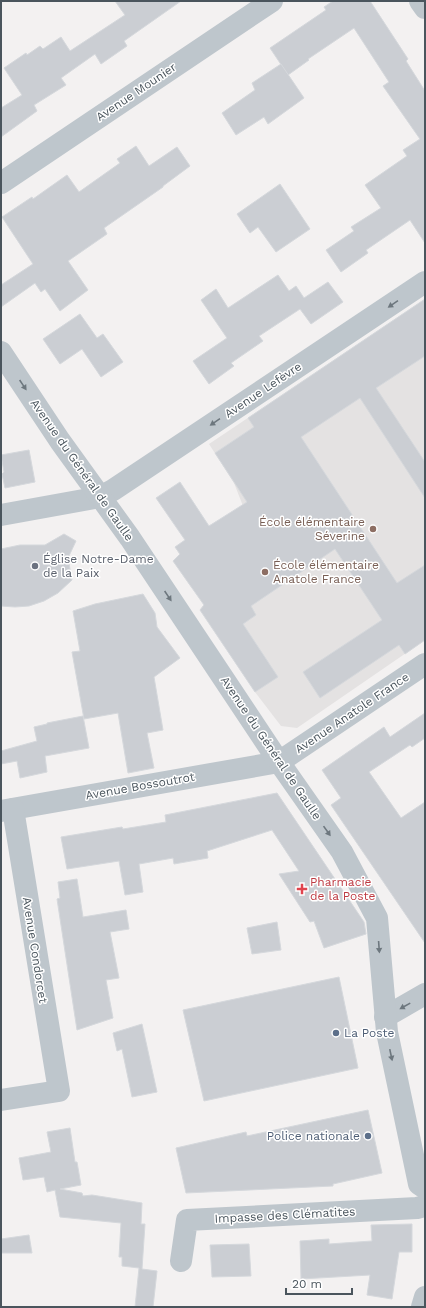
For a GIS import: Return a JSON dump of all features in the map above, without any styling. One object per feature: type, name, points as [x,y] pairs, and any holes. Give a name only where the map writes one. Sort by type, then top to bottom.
[{"type":"street","name":"Avenue Mounier","points":[[1,183],[272,1]]},
{"type":"street","points":[[420,1],[425,8]]},
{"type":"street","name":"Avenue Lefèvre","points":[[1,515],[100,497],[113,490],[425,282]]},
{"type":"street","name":"Avenue du Général de Gaulle","points":[[1,352],[100,497],[130,538],[279,762],[342,852],[377,918],[385,1017],[419,1184],[425,1188]]},
{"type":"street","name":"Avenue Anatole France","points":[[279,762],[425,664]]},
{"type":"street","name":"Avenue Bossoutrot","points":[[7,810],[279,762]]},
{"type":"street","name":"Avenue Condorcet","points":[[1,1100],[58,1091],[7,810]]},
{"type":"street","points":[[385,1017],[425,994]]},
{"type":"street","name":"Impasse des Clématites","points":[[181,1261],[187,1220],[417,1208],[425,1206]]},
{"type":"street","points":[[422,1307],[425,1297]]},
{"type":"shaded area","points":[[425,299],[425,640],[297,728],[281,726],[255,692],[200,610],[207,600],[195,583],[191,587],[173,561],[176,558],[177,560],[181,557],[175,547],[243,506],[234,483],[209,444]]},
{"type":"building","points":[[115,1],[181,1],[124,41],[127,46],[101,64],[95,54],[61,78],[66,85],[34,105],[37,111],[1,137],[1,108],[22,95],[4,68],[26,53],[27,55],[40,46],[43,49],[61,37],[70,51],[125,15]]},
{"type":"building","points":[[333,1],[370,1],[408,59],[406,61],[425,91],[425,243],[410,220],[366,250],[368,253],[341,272],[326,250],[354,231],[351,227],[381,208],[365,185],[407,156],[403,150],[420,139],[383,86],[389,82],[354,28],[308,59],[309,60],[288,75],[270,48],[326,10],[324,7]]},
{"type":"building","points":[[281,64],[304,98],[268,124],[264,117],[236,135],[222,113],[255,90],[252,83]]},
{"type":"building","points":[[136,146],[149,166],[177,147],[190,166],[163,187],[104,228],[107,234],[68,261],[88,290],[60,311],[45,289],[41,292],[35,283],[1,307],[1,285],[33,264],[2,217],[32,197],[33,199],[67,175],[79,192],[120,163],[117,159]]},
{"type":"building","points":[[280,184],[310,229],[276,252],[258,227],[250,233],[237,214]]},
{"type":"building","points":[[278,275],[289,291],[296,286],[304,298],[328,282],[343,302],[311,324],[300,309],[259,336],[263,341],[231,363],[234,366],[209,384],[193,361],[227,338],[201,300],[216,289],[228,308]]},
{"type":"building","points":[[425,299],[425,356],[376,388],[425,462],[425,498],[360,398],[301,437],[397,583],[425,565],[425,640],[405,654],[399,645],[320,698],[303,672],[382,620],[335,549],[251,606],[256,615],[243,624],[278,677],[255,692],[200,610],[204,605],[173,561],[180,554],[175,547],[185,540],[156,498],[180,482],[209,526],[247,502],[215,453],[254,427],[248,418]]},
{"type":"building","points":[[80,314],[97,338],[103,334],[123,362],[101,377],[82,349],[60,364],[43,339]]},
{"type":"building","points":[[29,450],[35,482],[5,488],[2,474],[4,472],[1,455]]},
{"type":"building","name":"Église Notre-Dame de la Paix","points":[[64,534],[76,541],[68,558],[72,580],[58,593],[44,601],[29,606],[1,606],[1,549],[20,545],[45,545]]},
{"type":"building","points":[[143,594],[155,613],[157,627],[180,658],[154,677],[163,730],[147,733],[154,768],[128,773],[118,713],[84,719],[72,652],[80,651],[73,611],[95,604]]},
{"type":"building","points":[[425,713],[425,738],[412,747],[410,745],[369,772],[401,818],[425,802],[425,943],[331,805],[341,798],[322,770],[384,727],[390,737]]},
{"type":"building","points":[[83,716],[89,748],[45,756],[47,772],[20,778],[17,761],[1,764],[1,751],[37,741],[34,727]]},
{"type":"building","points":[[277,793],[364,922],[366,934],[324,948],[314,921],[310,922],[279,874],[299,871],[272,830],[207,851],[208,858],[174,864],[173,858],[139,864],[143,892],[125,895],[119,861],[67,869],[61,837],[122,827],[123,829],[166,822],[165,815]]},
{"type":"building","points":[[77,879],[83,917],[126,910],[129,929],[110,932],[119,978],[106,980],[113,1018],[77,1030],[57,899],[60,898],[58,882]]},
{"type":"building","points":[[277,922],[281,950],[252,954],[247,928]]},
{"type":"building","points":[[339,977],[358,1068],[204,1101],[183,1010]]},
{"type":"building","points":[[142,1024],[157,1092],[132,1097],[122,1049],[117,1051],[113,1033]]},
{"type":"building","points":[[368,1110],[382,1173],[333,1184],[333,1186],[186,1193],[176,1148],[246,1132],[247,1136]]},
{"type":"building","points":[[70,1128],[75,1162],[77,1162],[81,1185],[60,1189],[82,1193],[83,1196],[92,1195],[142,1203],[141,1224],[145,1224],[142,1269],[157,1271],[153,1307],[135,1307],[139,1268],[122,1266],[122,1257],[119,1257],[121,1223],[60,1217],[55,1190],[47,1192],[44,1177],[23,1180],[19,1158],[51,1152],[47,1132]]},
{"type":"building","points":[[412,1224],[412,1252],[399,1252],[392,1299],[367,1295],[370,1275],[301,1279],[300,1241],[329,1239],[329,1244],[372,1241],[371,1225]]},
{"type":"building","points":[[29,1235],[32,1253],[1,1253],[1,1239]]},
{"type":"building","points":[[249,1244],[251,1276],[212,1277],[210,1245]]},
{"type":"place","name":"École élémentaire Séverine","points":[[373,529]]},
{"type":"place","name":"Église Notre-Dame de la Paix","points":[[35,566]]},
{"type":"place","name":"École élémentaire Anatole France","points":[[265,572]]},
{"type":"place","name":"Pharmacie de la Poste","points":[[302,889]]},
{"type":"place","name":"La Poste","points":[[336,1033]]},
{"type":"place","name":"Police nationale","points":[[368,1136]]}]
